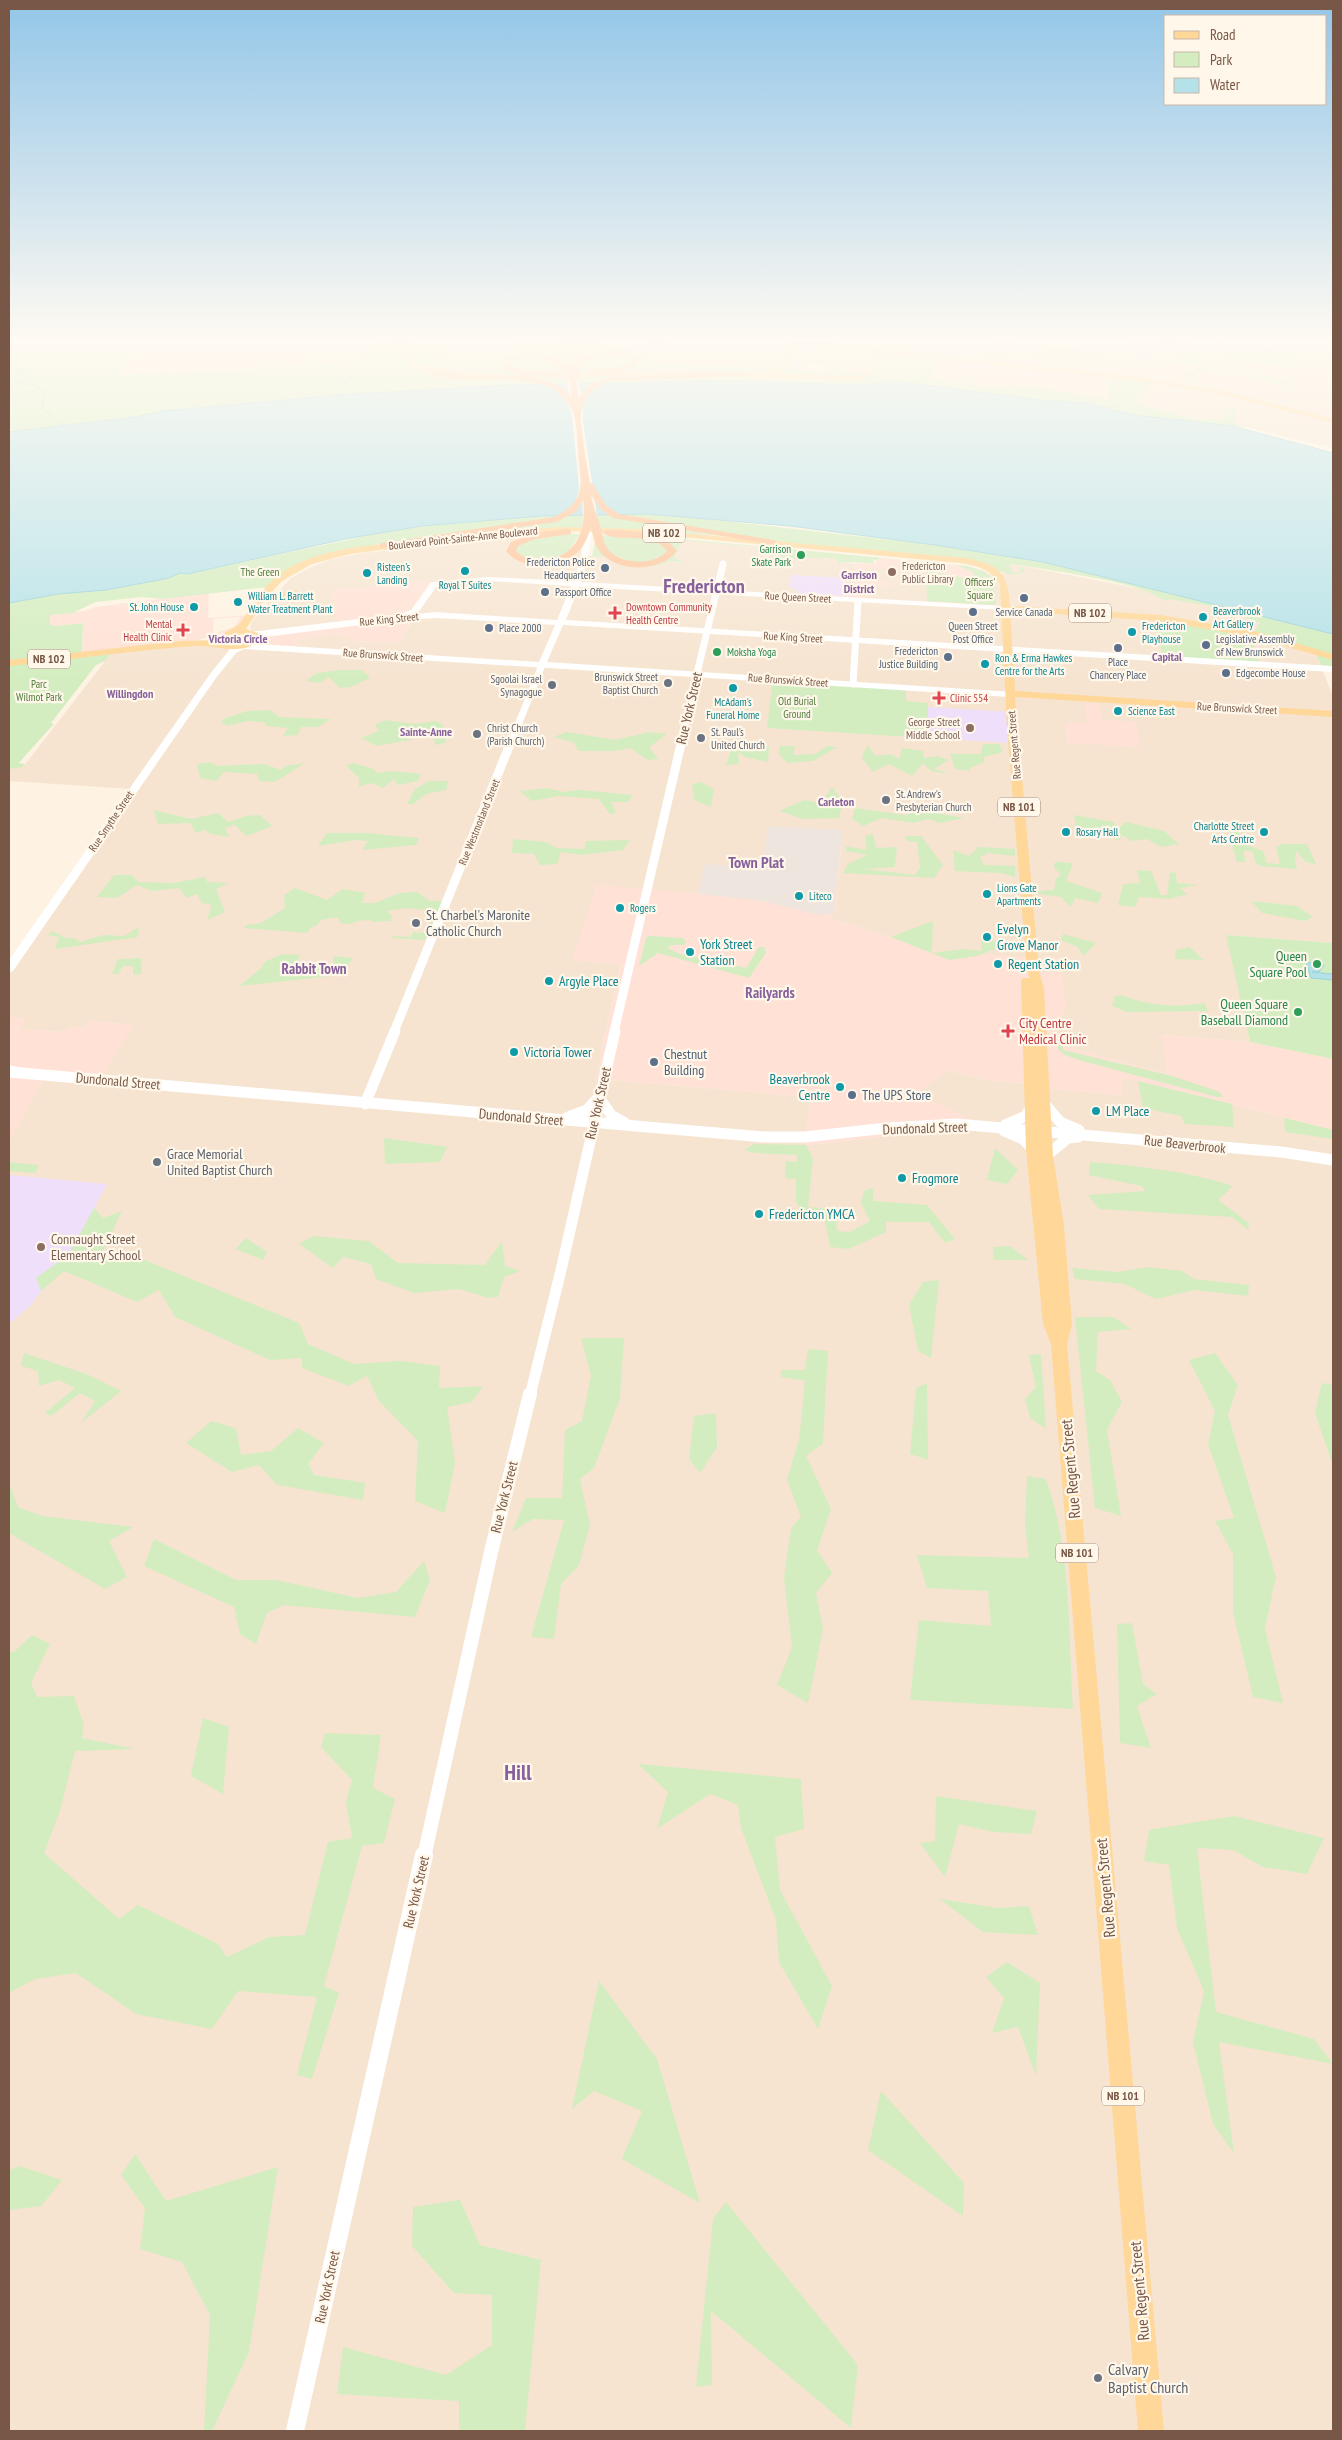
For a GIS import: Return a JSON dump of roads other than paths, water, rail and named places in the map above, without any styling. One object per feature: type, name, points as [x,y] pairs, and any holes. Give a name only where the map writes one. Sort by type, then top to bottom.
[{"type":"highway","points":[[583,453],[594,538]]},
{"type":"highway","points":[[587,484],[602,507],[610,513],[656,524],[773,543]]},
{"type":"highway","points":[[383,546],[547,521],[568,514],[576,506],[587,484]]},
{"type":"highway","points":[[568,532],[526,538],[514,544],[511,551],[515,556],[526,560],[549,561],[567,556],[594,538],[657,539],[669,545],[671,554],[656,562],[628,563],[607,555],[594,538],[590,519],[590,506]]},
{"type":"main road","name":"Boulevard Point-Sainte-Anne Boulevard","points":[[559,529],[638,531],[969,562],[985,566],[999,574],[1004,584],[1005,605],[1000,606],[996,579],[986,571],[972,566],[726,542],[594,538],[568,532],[481,537],[359,553],[329,559],[295,574],[279,587],[252,618],[273,584],[297,568],[332,555],[383,546],[484,534],[559,529]]},
{"type":"main road","name":"Rue Westmorland Street","points":[[542,665],[577,584],[594,538]]},
{"type":"main road","points":[[583,569],[585,579],[588,582],[615,586]]},
{"type":"main road","points":[[269,600],[298,590],[293,580],[295,574]]},
{"type":"main road","name":"Rue Queen Street","points":[[424,598],[432,585],[437,582],[488,579],[858,600],[1005,605],[1025,610],[1155,618],[1258,636],[1333,657]]},
{"type":"main road","points":[[414,614],[424,598]]},
{"type":"main road","points":[[424,598],[420,612],[425,615]]},
{"type":"main road","name":"Rue Regent Street","points":[[1005,605],[1010,694],[1033,971],[1027,980],[1027,1007],[1039,1103],[1040,1152],[1051,1324],[1059,1344],[1151,2431]]},
{"type":"main road","name":"Rue King Street","points":[[253,634],[414,614],[1333,669]]},
{"type":"main road","name":"NB 102","points":[[178,644],[230,633],[242,627],[252,618]]},
{"type":"main road","name":"NB 102","points":[[252,618],[250,627],[253,634]]},
{"type":"main road","points":[[244,631],[253,634],[254,640],[242,646],[224,645],[220,640],[230,633],[244,631]]},
{"type":"main road","name":"NB 102","points":[[9,664],[178,644],[212,642],[224,645]]},
{"type":"main road","name":"Rue Smythe Street","points":[[213,676],[224,655],[224,645]]},
{"type":"main road","name":"Rue Brunswick Street","points":[[242,646],[1333,714]]},
{"type":"main road","name":"Rue Smythe Street","points":[[9,968],[213,676],[233,651],[242,646]]},
{"type":"main road","points":[[213,676],[224,669],[238,652],[257,646]]},
{"type":"main road","points":[[9,1070],[26,1073]]},
{"type":"street","name":"Rue York Street","points":[[295,2431],[366,2108],[463,1686],[490,1552],[562,1266],[593,1122],[723,564]]},
{"type":"street","points":[[853,684],[858,600]]},
{"type":"street","name":"Rue Westmorland Street","points":[[365,1104],[542,665]]},
{"type":"street","name":"Dundonald Street","points":[[26,1073],[365,1104],[764,1137],[805,1138],[922,1125],[956,1124],[1040,1130]]},
{"type":"street","points":[[548,1119],[568,1118],[582,1113],[594,1104],[599,1097],[610,1115],[635,1126]]},
{"type":"street","points":[[996,1128],[1026,1116],[1039,1103],[1060,1122],[1089,1135]]},
{"type":"street","points":[[996,1128],[1023,1139],[1040,1152],[1068,1138],[1089,1135]]},
{"type":"street","name":"Rue Beaverbrook","points":[[1040,1130],[1281,1152],[1333,1160]]},
{"type":"water","points":[[9,453],[1333,453],[1333,634],[1043,562],[935,545],[790,526],[648,514],[541,516],[422,526],[345,539],[106,590],[58,594],[9,603]]},
{"type":"water","points":[[1306,962],[1324,965],[1319,972],[1312,972],[1333,974],[1333,980],[1311,978]]},
{"type":"place","name":"Garrison Skate Park","points":[[801,555]]},
{"type":"place","name":"Fredericton Police Headquarters","points":[[605,568]]},
{"type":"place","name":"Royal T Suites","points":[[465,571]]},
{"type":"place","name":"Fredericton Public Library","points":[[892,572]]},
{"type":"place","name":"Risteen's Landing","points":[[367,573]]},
{"type":"place","name":"Passport Office","points":[[545,592]]},
{"type":"place","name":"Service Canada","points":[[1024,598]]},
{"type":"place","name":"William L. Barrett Water Treatment Plant","points":[[238,602]]},
{"type":"place","name":"St. John House","points":[[194,607]]},
{"type":"place","name":"Queen Street Post Office","points":[[973,612]]},
{"type":"place","name":"Downtown Community Health Centre","points":[[615,613]]},
{"type":"place","name":"Beaverbrook Art Gallery","points":[[1203,617]]},
{"type":"place","name":"Place 2000","points":[[489,628]]},
{"type":"place","name":"Mental Health Clinic","points":[[183,630]]},
{"type":"place","name":"Fredericton Playhouse","points":[[1132,632]]},
{"type":"place","name":"Legislative Assembly of New Brunswick","points":[[1206,645]]},
{"type":"place","name":"Place Chancery Place","points":[[1118,648]]},
{"type":"place","name":"Moksha Yoga","points":[[717,652]]},
{"type":"place","name":"Fredericton Justice Building","points":[[948,657]]},
{"type":"place","name":"Ron & Erma Hawkes Centre for the Arts","points":[[985,664]]},
{"type":"place","name":"Edgecombe House","points":[[1226,673]]},
{"type":"place","name":"Brunswick Street Baptist Church","points":[[668,683]]},
{"type":"place","name":"Sgoolai Israel Synagogue","points":[[552,685]]},
{"type":"place","name":"McAdam's Funeral Home","points":[[733,688]]},
{"type":"place","name":"Clinic 554","points":[[939,698]]},
{"type":"place","name":"Science East","points":[[1118,711]]},
{"type":"place","name":"George Street Middle School","points":[[970,728]]},
{"type":"place","name":"Christ Church (Parish Church)","points":[[477,734]]},
{"type":"place","name":"St. Paul's United Church","points":[[701,738]]},
{"type":"place","name":"St. Andrew's Presbyterian Church","points":[[886,800]]},
{"type":"place","name":"Rosary Hall","points":[[1066,832]]},
{"type":"place","name":"Charlotte Street Arts Centre","points":[[1264,832]]},
{"type":"place","name":"Lions Gate Apartments","points":[[987,894]]},
{"type":"place","name":"Liteco","points":[[799,896]]},
{"type":"place","name":"Rogers","points":[[620,908]]},
{"type":"place","name":"St. Charbel's Maronite Catholic Church","points":[[416,923]]},
{"type":"place","name":"Evelyn Grove Manor","points":[[987,937]]},
{"type":"place","name":"York Street Station","points":[[690,952]]},
{"type":"place","name":"Regent Station","points":[[998,964]]},
{"type":"place","name":"Queen Square Pool","points":[[1317,964]]},
{"type":"place","name":"Argyle Place","points":[[549,981]]},
{"type":"place","name":"Queen Square Baseball Diamond","points":[[1298,1012]]},
{"type":"place","name":"City Centre Medical Clinic","points":[[1008,1031]]},
{"type":"place","name":"Victoria Tower","points":[[514,1052]]},
{"type":"place","name":"Chestnut Building","points":[[654,1062]]},
{"type":"place","name":"Beaverbrook Centre","points":[[840,1087]]},
{"type":"place","name":"The UPS Store","points":[[852,1095]]},
{"type":"place","name":"LM Place","points":[[1096,1111]]},
{"type":"place","name":"Grace Memorial United Baptist Church","points":[[157,1162]]},
{"type":"place","name":"Frogmore","points":[[902,1178]]},
{"type":"place","name":"Fredericton YMCA","points":[[759,1214]]},
{"type":"place","name":"Connaught Street Elementary School","points":[[41,1247]]},
{"type":"place","name":"Calvary Baptist Church","points":[[1098,2378]]},
{"type":"district","name":"Garrison District","points":[[859,582]]},
{"type":"district","name":"Fredericton","points":[[704,586]]},
{"type":"district","name":"Victoria Circle","points":[[238,639]]},
{"type":"district","name":"Capital","points":[[1167,657]]},
{"type":"district","name":"Willingdon","points":[[130,694]]},
{"type":"district","name":"Sainte-Anne","points":[[426,732]]},
{"type":"district","name":"Carleton","points":[[836,802]]},
{"type":"district","name":"Town Plat","points":[[756,862]]},
{"type":"district","name":"Rabbit Town","points":[[314,969]]},
{"type":"district","name":"Railyards","points":[[770,993]]},
{"type":"district","name":"Hill","points":[[518,1772]]},
{"type":"park label","name":"The Green","points":[[260,572]]},
{"type":"park label","name":"Officers' Square","points":[[980,588]]},
{"type":"park label","name":"Parc Wilmot Park","points":[[39,690]]},
{"type":"park label","name":"Old Burial Ground","points":[[797,707]]}]
